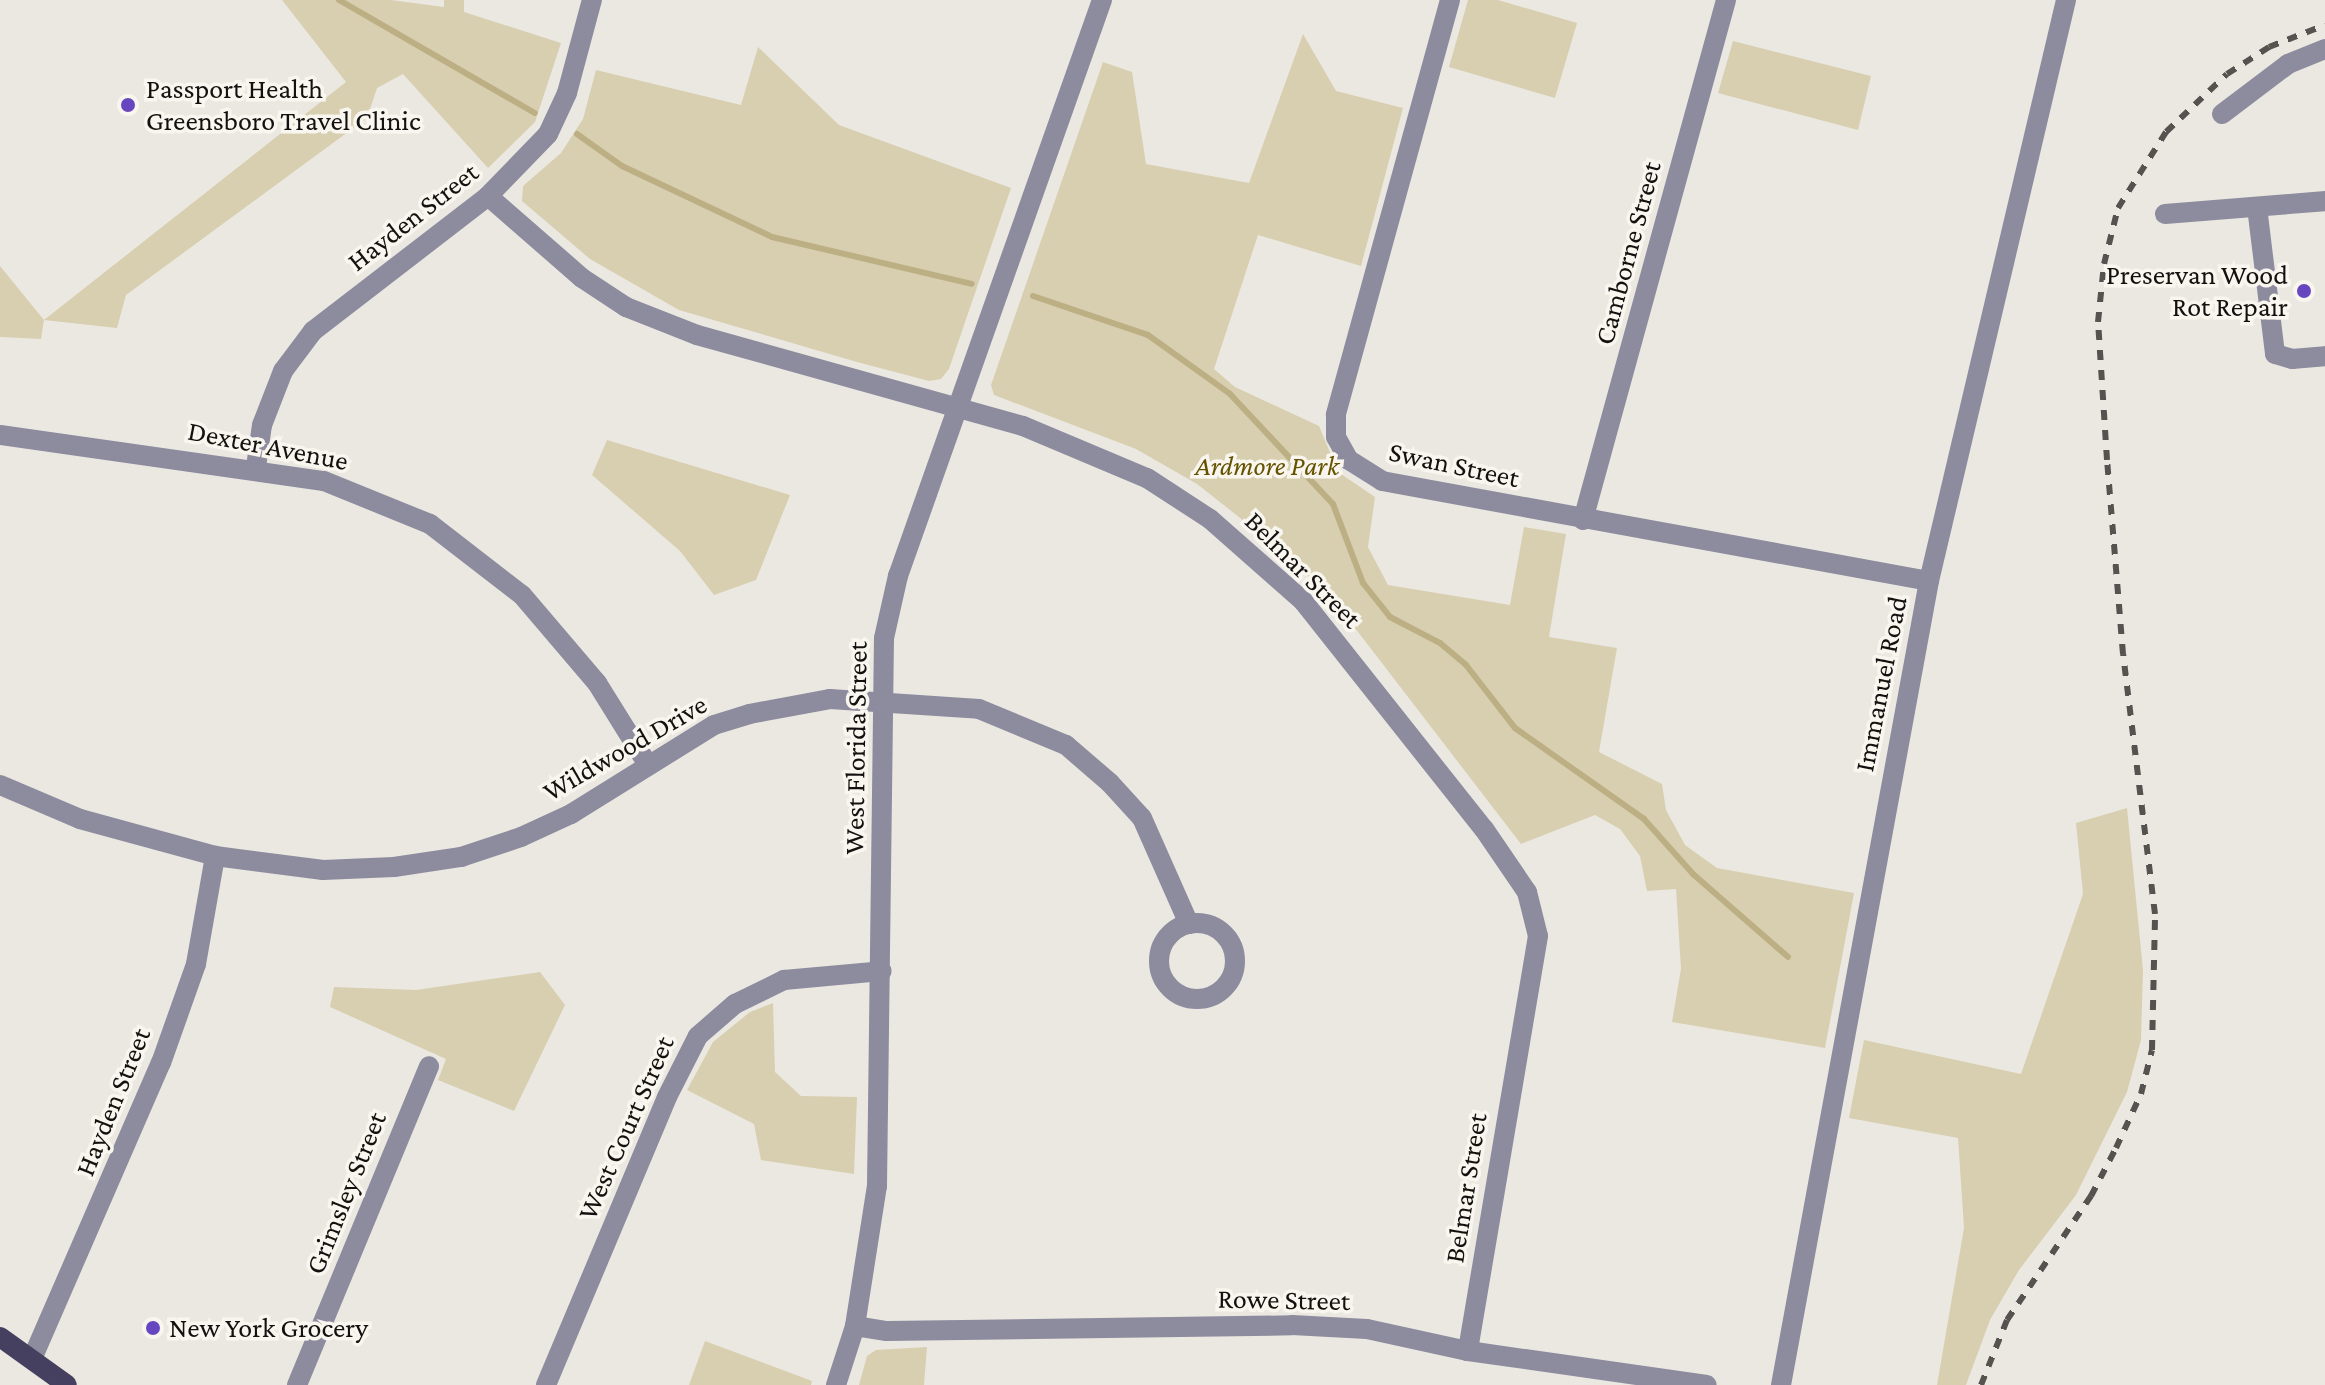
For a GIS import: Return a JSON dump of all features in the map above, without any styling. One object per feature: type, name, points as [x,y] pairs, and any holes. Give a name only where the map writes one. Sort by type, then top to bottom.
[{"type":"main road","points":[[0,1337],[67,1385]]},
{"type":"street","name":"Hayden Street","points":[[256,467],[262,425],[283,371],[313,331],[488,196],[548,134],[567,93],[592,0]]},
{"type":"street","name":"West Florida Street","points":[[836,1385],[855,1326],[877,1186],[884,638],[898,576],[1102,0]]},
{"type":"street","name":"Swan Street","points":[[1450,0],[1336,415],[1336,437],[1358,469],[1382,481],[1929,581]]},
{"type":"street","name":"Camborne Street","points":[[1583,520],[1726,0]]},
{"type":"street","name":"Immanuel Road","points":[[1781,1385],[1929,581],[2066,0]]},
{"type":"street","points":[[2222,114],[2288,64],[2325,49]]},
{"type":"street","name":"Belmar Street","points":[[488,196],[582,278],[626,307],[697,335],[960,406],[1080,447],[1147,478],[1210,519],[1303,601],[1377,688],[1527,892],[1538,936],[1468,1351]]},
{"type":"street","points":[[2165,214],[2325,201]]},
{"type":"street","points":[[2257,207],[2275,354],[2292,359],[2325,356]]},
{"type":"street","name":"Dexter Avenue","points":[[0,435],[256,467],[373,497],[430,524],[485,562],[522,595],[597,683],[648,765]]},
{"type":"street","name":"Wildwood Drive","points":[[0,785],[94,824],[215,856],[323,870],[394,867],[461,857],[571,814],[714,725],[749,714],[830,699],[979,709],[1066,745],[1142,818],[1189,924]]},
{"type":"street","name":"Hayden Street","points":[[32,1359],[161,1063],[196,964],[215,856]]},
{"type":"street","name":"West Court Street","points":[[546,1385],[667,1097],[698,1036],[735,1004],[784,980],[882,971]]},
{"type":"street","name":"Grimsley Street","points":[[297,1385],[429,1066]]},
{"type":"street","name":"Rowe Street","points":[[855,1326],[887,1331],[1307,1326],[1367,1329],[1468,1351],[1707,1385]]},
{"type":"green space","points":[[282,0],[391,0],[444,7],[444,0],[464,0],[464,12],[561,43],[535,122],[488,168],[403,74],[377,88],[367,118],[126,295],[117,328],[44,320],[346,82]]},
{"type":"green space","points":[[1468,0],[1498,0],[1577,23],[1555,98],[1449,67]]},
{"type":"green space","name":"Ardmore Park","points":[[1303,34],[1336,91],[1403,108],[1361,266],[1258,235],[1214,369],[1235,387],[1319,426],[1338,472],[1375,497],[1368,547],[1388,585],[1510,605],[1524,527],[1566,534],[1549,637],[1617,648],[1599,752],[1662,784],[1666,810],[1685,845],[1717,868],[1854,893],[1825,1048],[1672,1022],[1681,969],[1676,889],[1647,891],[1640,856],[1620,829],[1595,815],[1521,844],[1335,602],[1282,551],[1197,484],[1136,449],[994,395],[991,385],[1103,62],[1132,72],[1146,164],[1249,183]]},
{"type":"green space","points":[[1733,41],[1871,76],[1858,130],[1718,93]]},
{"type":"green space","points":[[758,47],[839,125],[1011,188],[949,369],[941,379],[929,381],[679,310],[590,259],[522,201],[523,186],[561,153],[583,119],[596,70],[741,105]]},
{"type":"green space","points":[[0,266],[44,320],[41,339],[0,337]]},
{"type":"green space","points":[[607,440],[790,495],[756,580],[714,595],[680,551],[592,475]]},
{"type":"green space","points":[[2127,808],[2143,970],[2141,1040],[2127,1092],[2076,1195],[2019,1270],[1990,1320],[1966,1385],[1937,1385],[1964,1228],[1958,1138],[1849,1118],[1864,1040],[2021,1074],[2083,894],[2076,823]]},
{"type":"green space","points":[[540,972],[565,1005],[514,1111],[438,1080],[446,1059],[330,1007],[334,987],[416,990]]},
{"type":"green space","points":[[773,1003],[775,1072],[801,1096],[857,1097],[854,1174],[761,1160],[754,1124],[687,1090],[713,1042],[750,1012]]},
{"type":"green space","points":[[705,1341],[812,1381],[811,1385],[689,1385]]},
{"type":"green space","points":[[927,1347],[924,1385],[859,1385],[867,1356],[876,1350]]},
{"type":"waterway","points":[[339,0],[535,113]]},
{"type":"waterway","points":[[577,134],[622,166],[772,237],[972,284]]},
{"type":"waterway","points":[[1033,296],[1148,335],[1230,394],[1333,504],[1363,583],[1390,617],[1440,643],[1466,665],[1515,728],[1644,819],[1693,874],[1788,957]]},
{"type":"railway","points":[[1981,1385],[2007,1320],[2091,1196],[2116,1148],[2141,1094],[2152,1050],[2155,914],[2123,654],[2098,322],[2104,264],[2118,208],[2166,132],[2227,74],[2269,47],[2325,25]]},
{"type":"place","name":"Passport Health Greensboro Travel Clinic","points":[[128,105]]},
{"type":"place","name":"Preservan Wood Rot Repair","points":[[2304,291]]},
{"type":"place","name":"New York Grocery","points":[[153,1328]]}]
